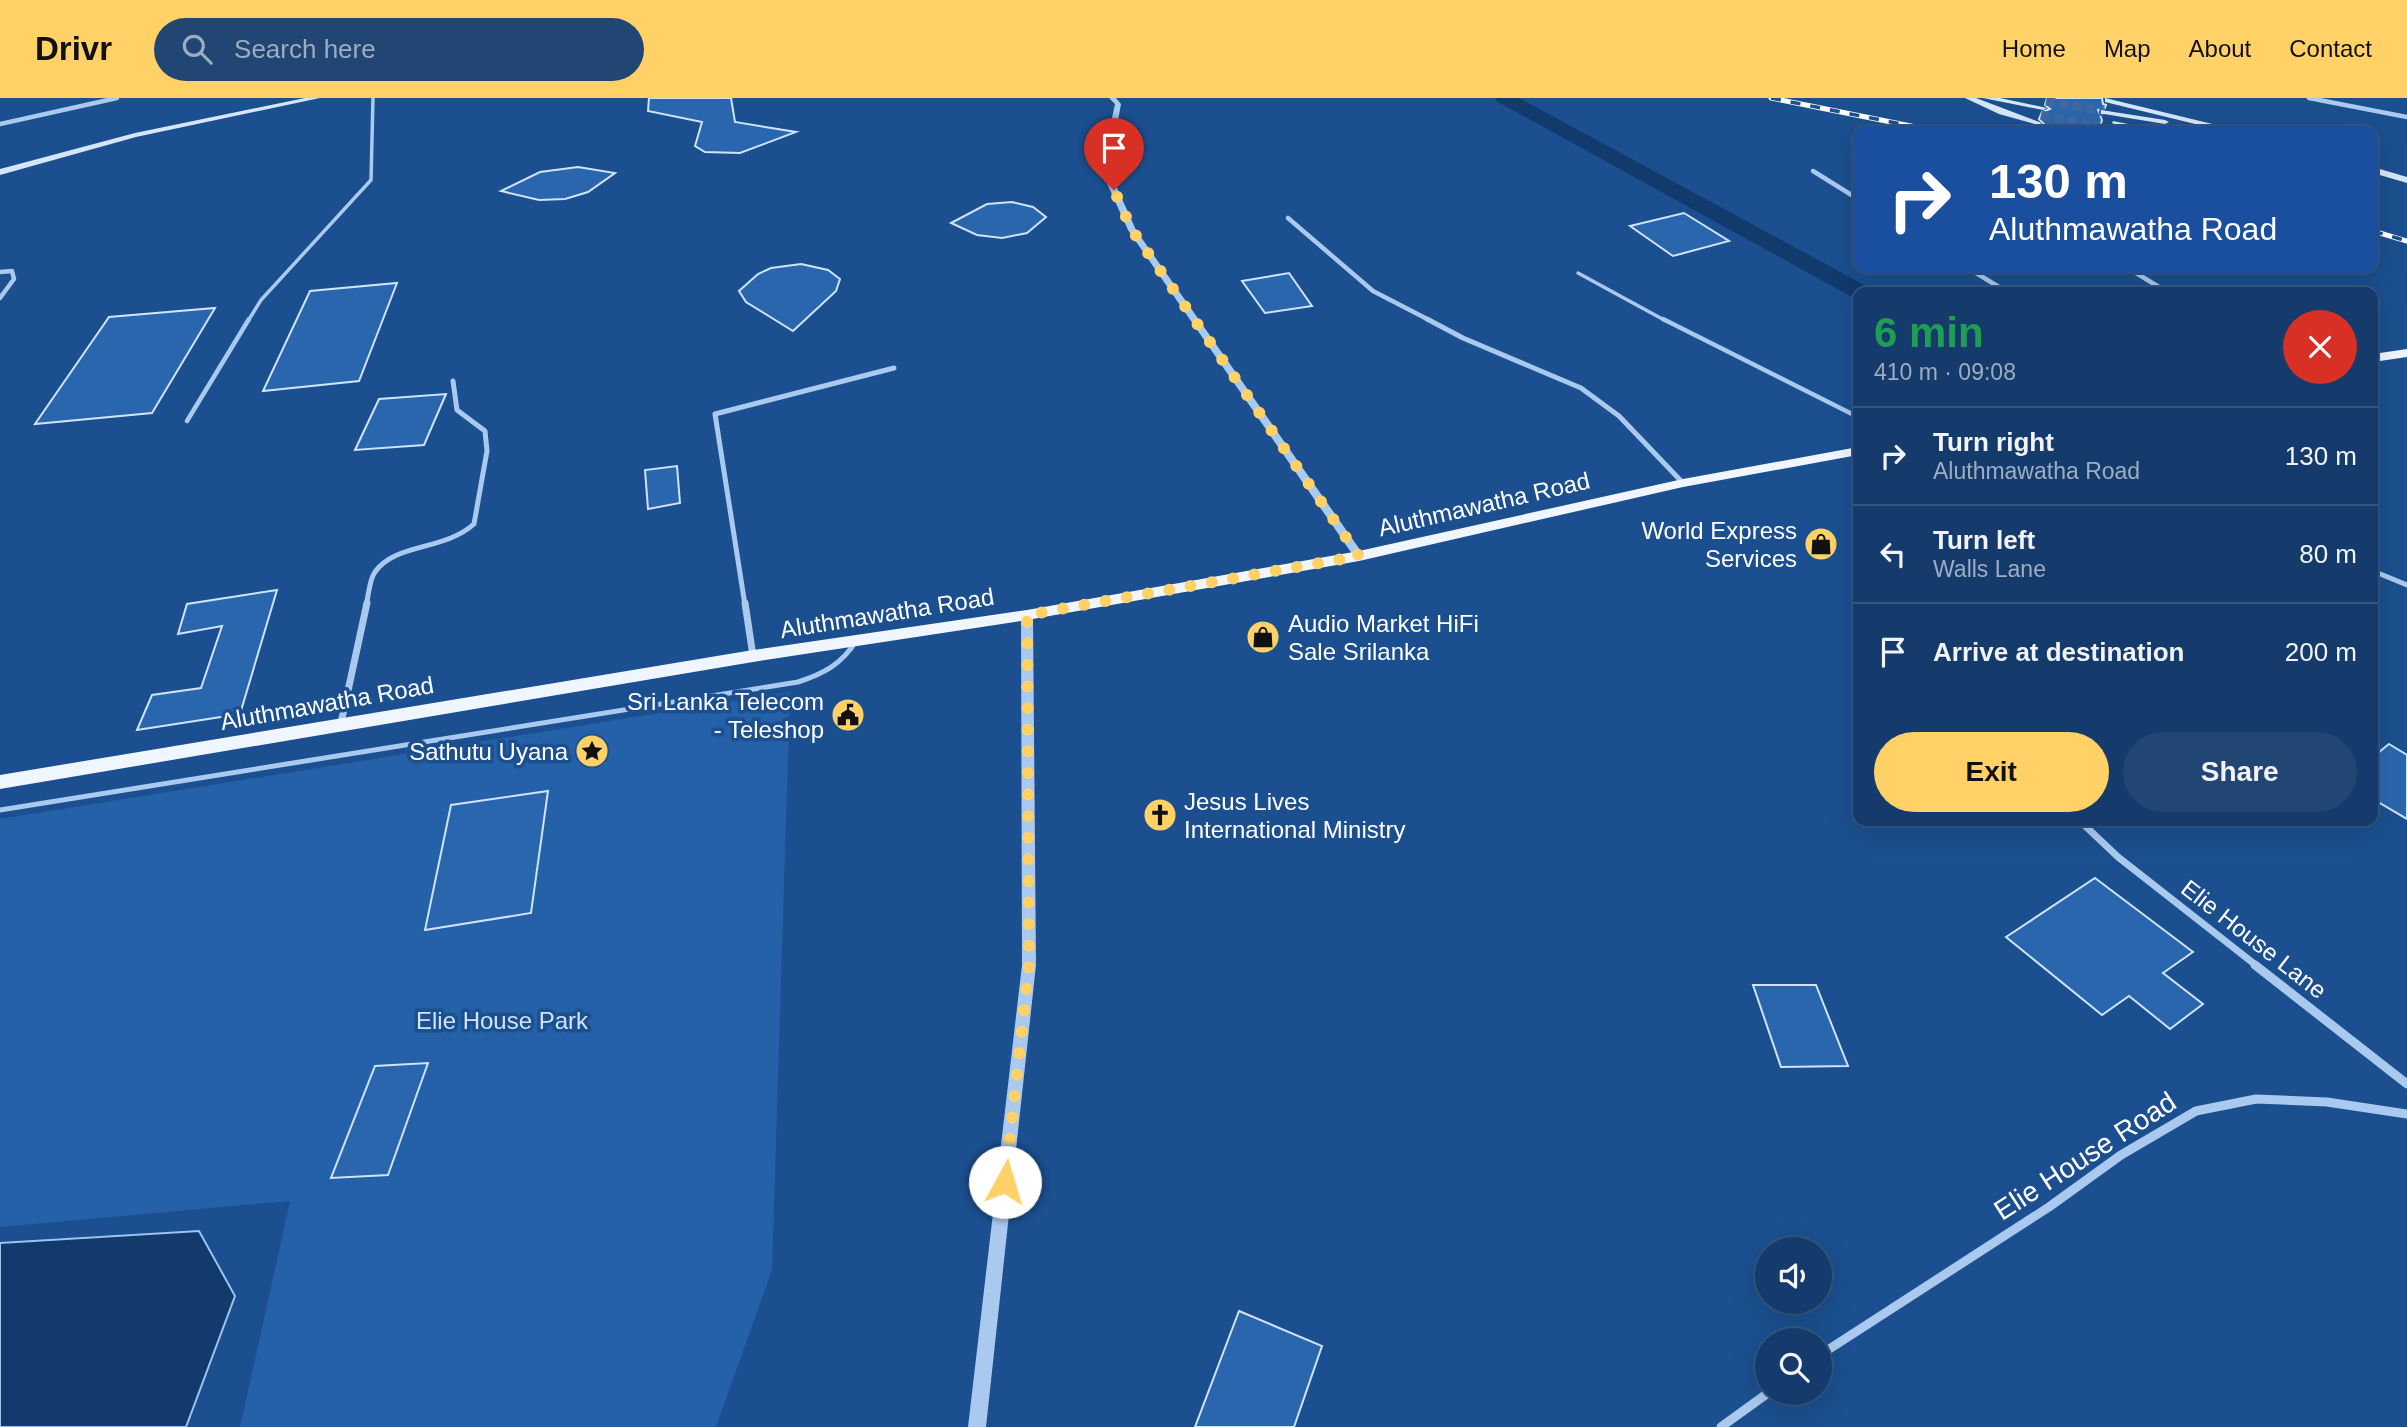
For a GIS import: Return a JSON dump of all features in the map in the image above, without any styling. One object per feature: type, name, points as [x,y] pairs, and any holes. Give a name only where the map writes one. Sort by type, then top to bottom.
[{"type":"main road","points":[[0,172],[135,135],[316,98]]},
{"type":"main road","points":[[1969,98],[2002,112],[2042,112]]},
{"type":"main road","points":[[1976,98],[2042,112]]},
{"type":"main road","points":[[1987,98],[2042,112]]},
{"type":"main road","points":[[2035,98],[2042,112]]},
{"type":"main road","points":[[2104,113],[2118,126]]},
{"type":"main road","points":[[2104,113],[2139,126]]},
{"type":"main road","points":[[2104,113],[2188,126]]},
{"type":"main road","points":[[2104,113],[2196,126]]},
{"type":"main road","points":[[2378,171],[2407,180]]},
{"type":"main road","points":[[2378,180],[2407,188]]},
{"type":"main road","points":[[2378,357],[2407,353]]},
{"type":"main road","name":"Aluthmawatha Road","points":[[0,782],[753,656],[1027,615],[1359,556],[1683,483],[1853,453]]},
{"type":"street","points":[[0,124],[117,98]]},
{"type":"street","points":[[1112,98],[1118,104],[1105,170],[1132,230],[1359,556]]},
{"type":"street","points":[[2309,98],[2407,117]]},
{"type":"street","points":[[1813,171],[1853,196]]},
{"type":"street","points":[[1288,218],[1373,291],[1463,338],[1581,388],[1619,416],[1683,483]]},
{"type":"street","points":[[0,272],[12,271],[15,276],[14,282],[0,299]]},
{"type":"street","points":[[1976,273],[1999,287]]},
{"type":"street","points":[[2136,273],[2159,287]]},
{"type":"street","points":[[753,656],[715,414],[894,368]]},
{"type":"street","points":[[341,723],[373,574],[395,554],[451,541],[466,534],[474,524],[487,451],[485,431],[457,410],[453,381]]},
{"type":"street","points":[[2378,573],[2407,585]]},
{"type":"street","points":[[977,1427],[1029,965],[1027,615]]},
{"type":"street","name":"Elie House Lane","points":[[2085,826],[2118,857],[2407,1084]]},
{"type":"street","name":"Elie House Road","points":[[1832,1347],[2049,1207],[2121,1154],[2196,1111],[2256,1099],[2327,1102],[2407,1114]]},
{"type":"street","points":[[1721,1427],[1755,1402]]},
{"type":"lane","points":[[187,421],[261,300],[371,180],[373,98]]},
{"type":"lane","points":[[1578,273],[1630,303],[1853,414]]},
{"type":"lane","points":[[0,810],[798,682],[828,672],[850,652],[856,641]]},
{"type":"green space","name":"Elie House Park","points":[[790,692],[772,1270],[716,1427],[240,1427],[290,1201],[0,1227],[0,819]]},
{"type":"shaded area","points":[[199,1231],[235,1296],[186,1427],[0,1427],[0,1243]]},
{"type":"building","points":[[649,98],[731,98],[735,122],[796,132],[740,153],[705,152],[695,146],[702,122],[648,111]]},
{"type":"building","points":[[2047,98],[2102,98],[2103,104],[2106,105],[2098,110],[2101,123],[2094,126],[2041,126],[2044,124],[2039,119],[2042,112],[2050,109],[2045,105]]},
{"type":"building","points":[[578,167],[615,173],[588,192],[565,199],[539,200],[501,191],[540,172]]},
{"type":"building","points":[[1012,202],[1033,207],[1046,217],[1027,233],[1002,238],[977,235],[951,223],[987,204]]},
{"type":"building","points":[[1684,213],[1729,241],[1673,256],[1630,226]]},
{"type":"building","points":[[801,264],[828,270],[840,279],[836,291],[793,331],[746,302],[739,291],[758,274],[771,268]]},
{"type":"building","points":[[1289,273],[1312,306],[1265,313],[1242,281]]},
{"type":"building","points":[[397,283],[359,381],[263,391],[310,291]]},
{"type":"building","points":[[215,308],[152,413],[35,424],[109,317]]},
{"type":"building","points":[[446,394],[424,445],[355,450],[379,399]]},
{"type":"building","points":[[677,466],[680,503],[648,509],[645,470]]},
{"type":"building","points":[[277,590],[240,714],[137,730],[152,695],[201,688],[222,626],[178,634],[187,604]]},
{"type":"building","points":[[2389,744],[2407,755],[2407,819],[2378,802],[2378,753]]},
{"type":"building","points":[[548,791],[531,913],[425,930],[451,805]]},
{"type":"building","points":[[2095,878],[2193,952],[2163,973],[2203,1004],[2170,1029],[2129,996],[2102,1015],[2006,937]]},
{"type":"building","points":[[1753,985],[1816,985],[1848,1066],[1781,1067]]},
{"type":"building","points":[[428,1063],[388,1175],[331,1178],[375,1066]]},
{"type":"building","points":[[1239,1311],[1322,1346],[1294,1427],[1195,1427]]},
{"type":"waterway","points":[[1505,98],[1853,288]]},
{"type":"tunnel","points":[[2046,101],[2104,112]]},
{"type":"tunnel","points":[[2041,115],[2095,126]]},
{"type":"railway","points":[[1771,98],[1911,126]]},
{"type":"railway","points":[[2378,232],[2407,241]]},
{"type":"place","name":"World Express Services","points":[[1821,544]]},
{"type":"place","name":"Audio Market HiFi Sale Srilanka","points":[[1263,637]]},
{"type":"place","name":"Sri Lanka Telecom - Teleshop","points":[[848,715]]},
{"type":"place","name":"Sathutu Uyana","points":[[592,751]]},
{"type":"place","name":"Jesus Lives International Ministry","points":[[1160,815]]},
{"type":"route","points":[[1005,1182],[1029,965],[1027,615],[1359,556],[1132,230],[1114,190]]}]
